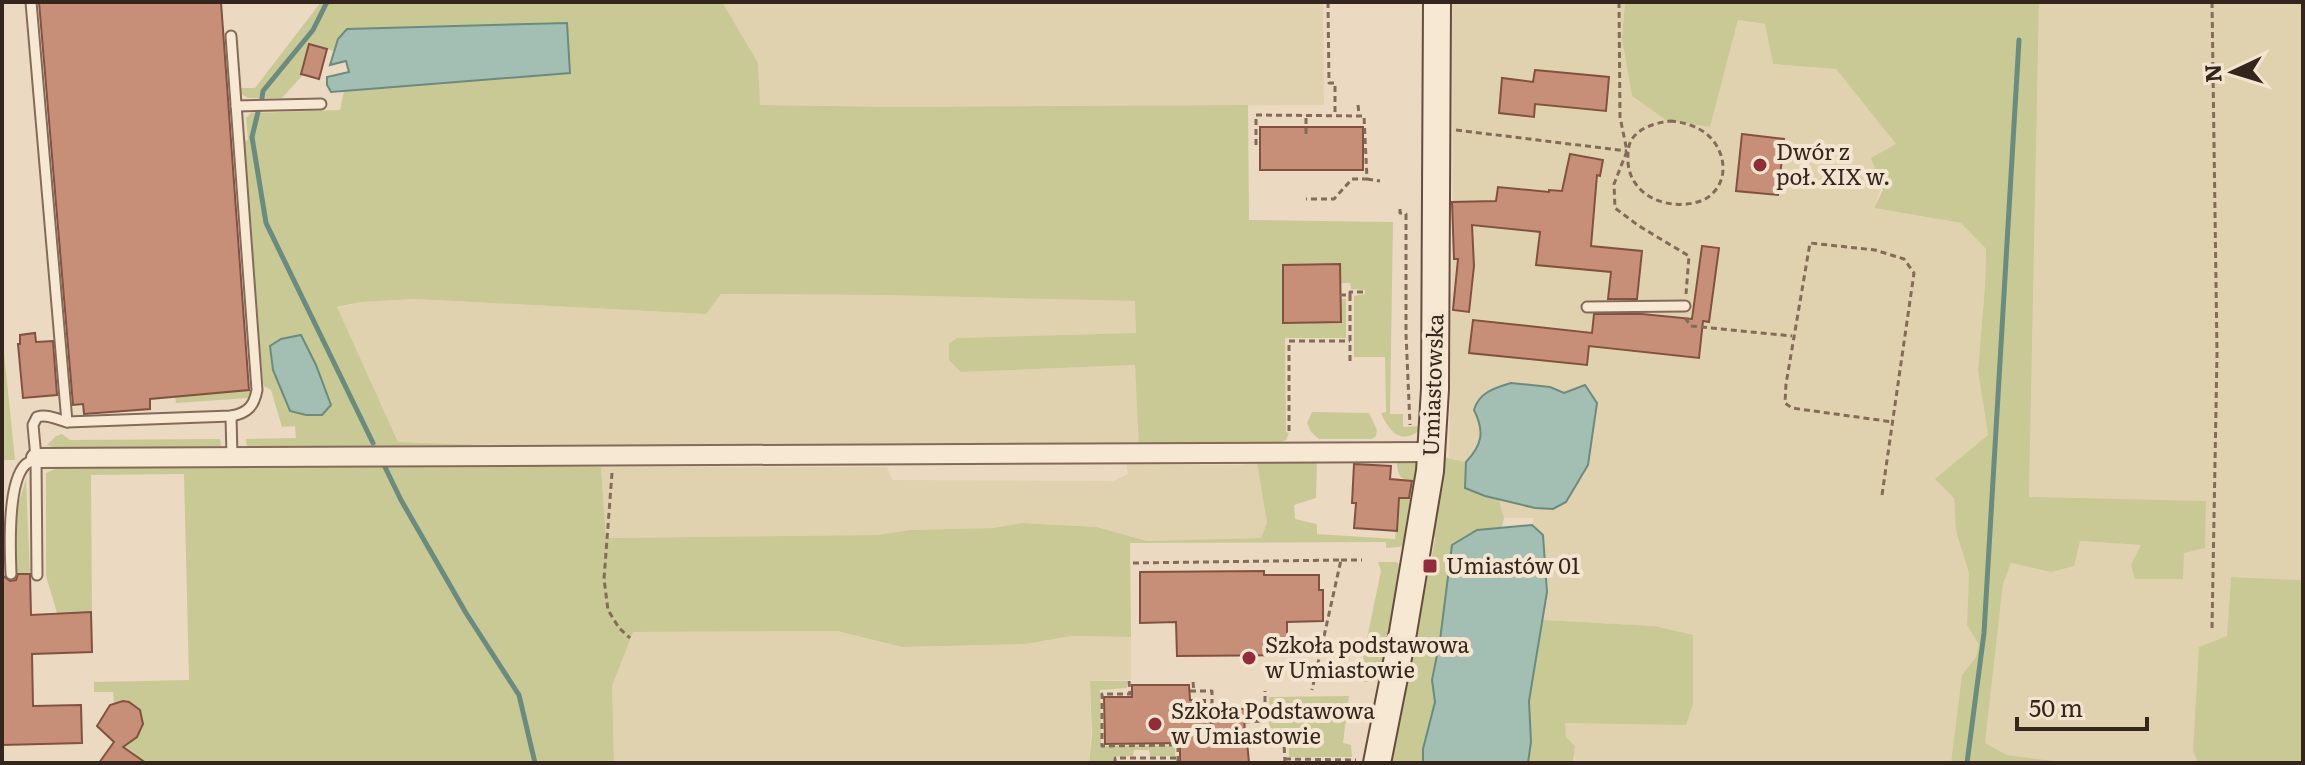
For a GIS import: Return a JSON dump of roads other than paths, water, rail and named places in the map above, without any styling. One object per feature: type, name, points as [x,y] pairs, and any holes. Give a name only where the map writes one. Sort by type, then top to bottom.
[{"type":"main road","name":"Umiastowska","points":[[1377,763],[1403,632],[1431,452],[1435,389],[1437,2]]},
{"type":"street","points":[[36,458],[1431,452]]},
{"type":"lane","points":[[31,2],[67,422]]},
{"type":"lane","points":[[37,575],[33,425],[37,417],[51,416],[67,422],[231,416],[242,414],[255,401],[257,390],[231,36]]},
{"type":"lane","points":[[236,106],[321,104]]},
{"type":"lane","points":[[1587,307],[1685,306]]},
{"type":"lane","points":[[231,416],[232,457]]},
{"type":"lane","points":[[11,574],[12,505],[21,473],[26,464],[36,458]]},
{"type":"waterway","points":[[262,98],[263,91],[313,30],[327,2]]},
{"type":"waterway","points":[[1967,763],[1984,633],[2019,40]]},
{"type":"waterway","points":[[258,112],[252,137],[266,223],[373,443]]},
{"type":"waterway","points":[[383,463],[466,613],[519,695],[535,763]]},
{"type":"place","name":"Dwór z poł. XIX w.","points":[[1760,165]]},
{"type":"place","name":"Umiastów 01","points":[[1430,566]]},
{"type":"place","name":"Szkoła podstawowa w Umiastowie","points":[[1249,658]]},
{"type":"place","name":"Szkoła Podstawowa w Umiastowie","points":[[1155,724]]}]
